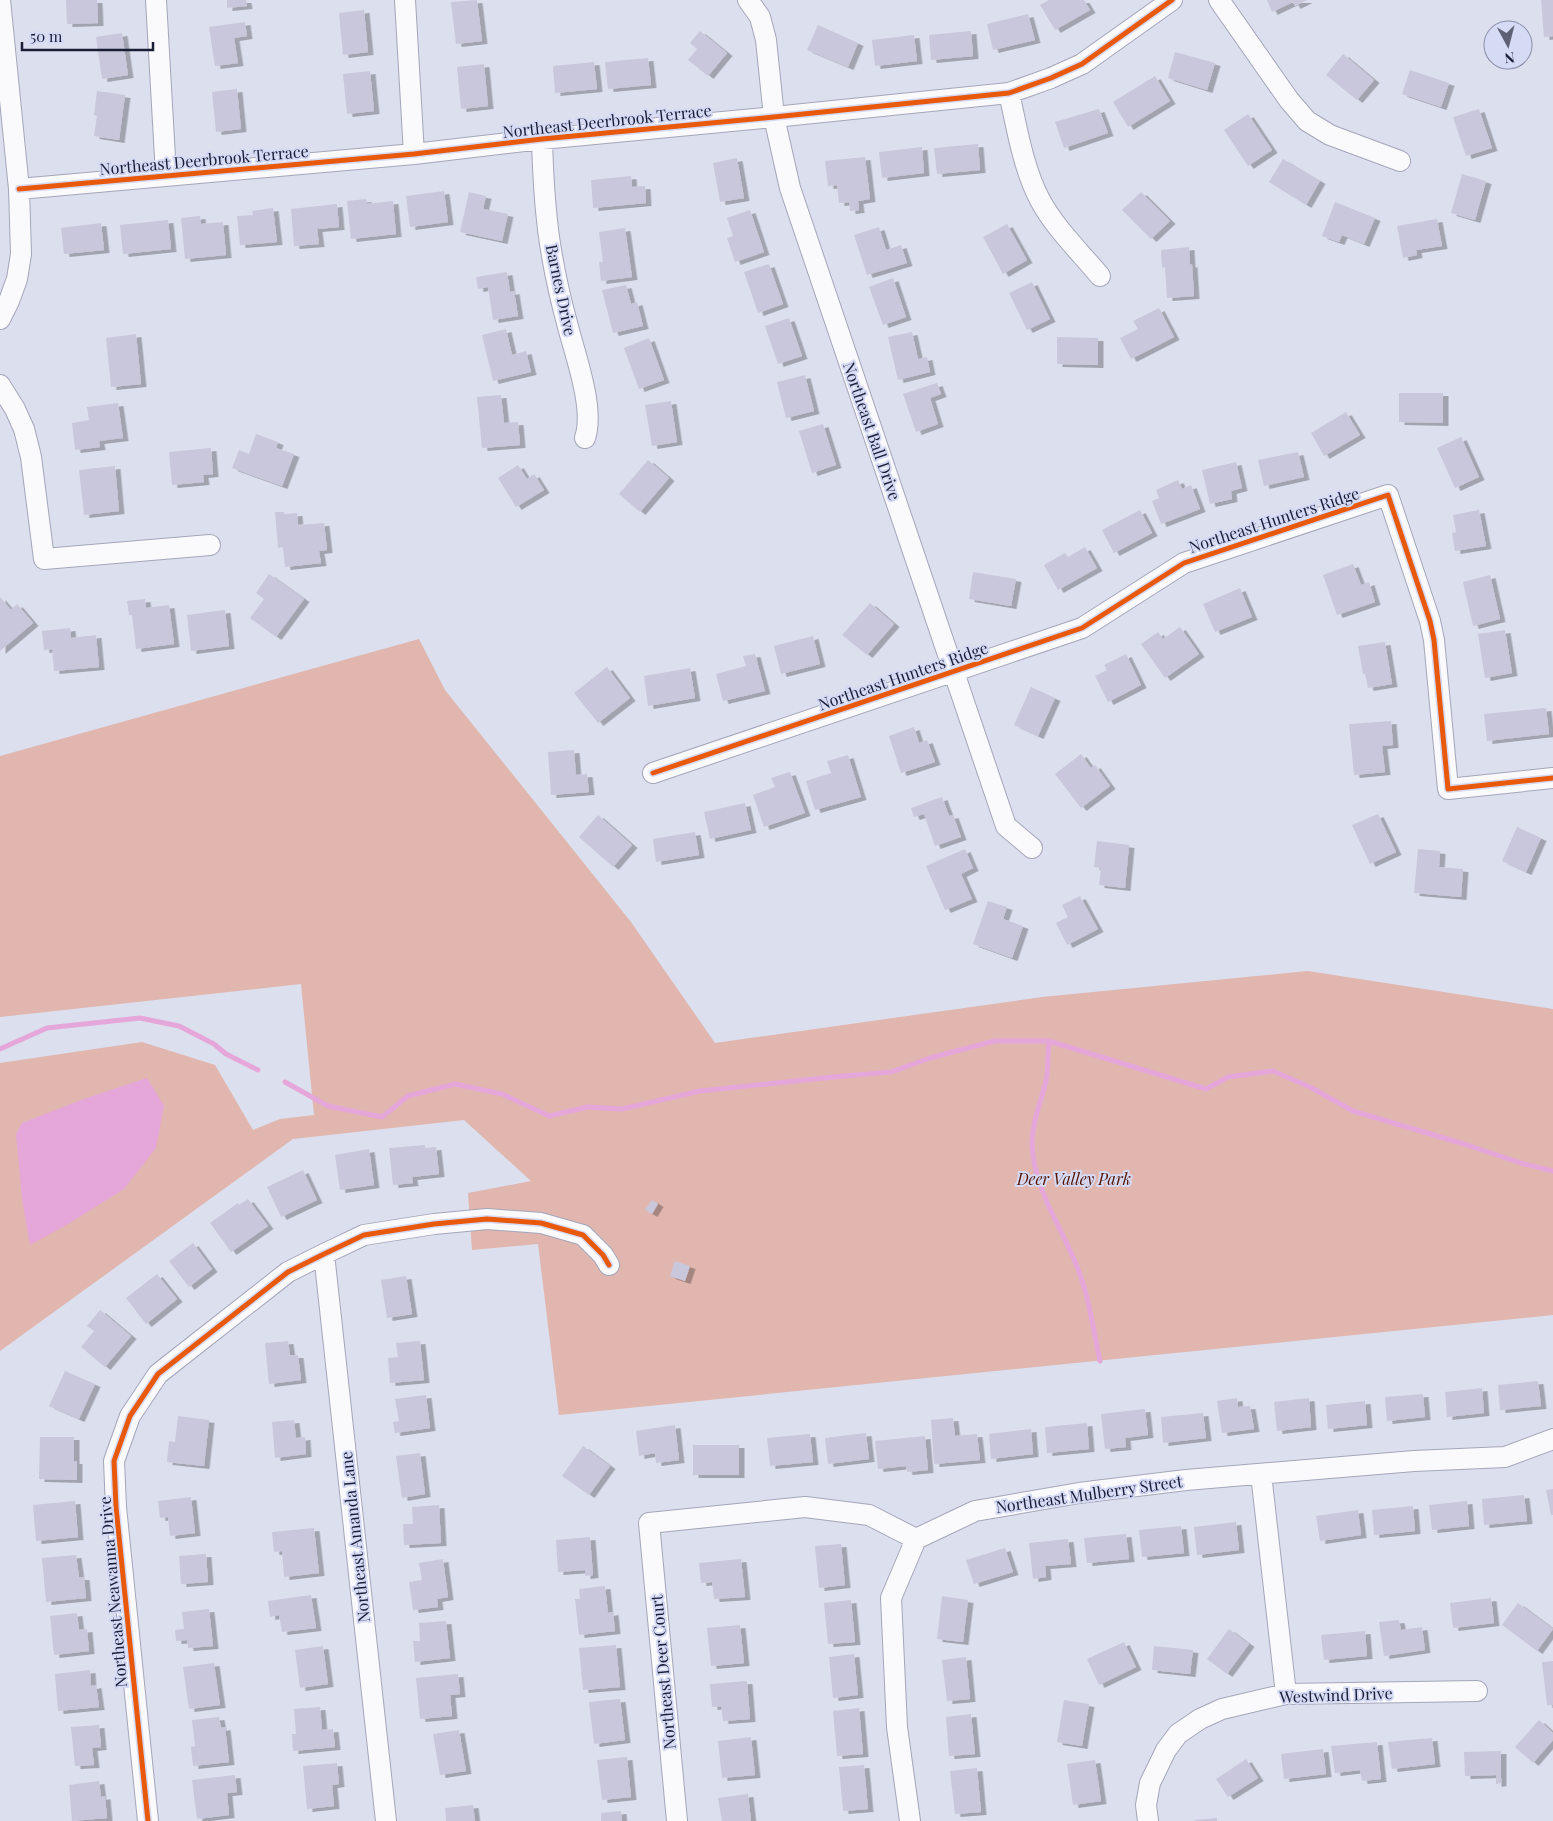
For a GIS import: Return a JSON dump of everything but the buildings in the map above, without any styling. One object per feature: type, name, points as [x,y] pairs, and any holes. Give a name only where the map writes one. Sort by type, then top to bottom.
[{"type":"street","points":[[0,0],[19,189],[21,254],[17,279],[0,319]]},
{"type":"street","points":[[156,0],[166,176]]},
{"type":"street","points":[[405,0],[414,154]]},
{"type":"street","name":"Northeast Ball Drive","points":[[748,0],[760,17],[766,40],[774,117],[790,188],[1006,826],[1032,848]]},
{"type":"street","name":"Northeast Deerbrook Terrace","points":[[19,189],[414,154],[542,139],[1008,93],[1051,78],[1082,64],[1172,0]]},
{"type":"street","points":[[1219,0],[1290,100],[1307,120],[1330,135],[1400,161]]},
{"type":"street","points":[[1008,93],[1028,172],[1040,201],[1058,226],[1100,276]]},
{"type":"street","name":"Barnes Drive","points":[[542,139],[544,196],[552,253],[560,298],[588,405],[588,428],[585,438]]},
{"type":"street","points":[[0,385],[15,409],[24,429],[31,457],[44,559],[210,545]]},
{"type":"street","name":"Northeast Hunters Ridge","points":[[653,772],[953,673],[1082,628],[1184,563],[1388,495],[1430,621],[1434,640],[1448,789],[1553,778]]},
{"type":"street","name":"Northeast Neawanna Drive","points":[[148,1821],[116,1507],[114,1461],[130,1416],[158,1374],[288,1272],[364,1235],[434,1224],[487,1219],[541,1223],[584,1235],[603,1255],[609,1265]]},
{"type":"street","name":"Northeast Amanda Lane","points":[[324,1254],[386,1821]]},
{"type":"street","name":"Northeast Mulberry Street","points":[[916,1539],[975,1511],[1079,1493],[1186,1480],[1414,1461],[1505,1457],[1553,1439]]},
{"type":"street","points":[[1261,1474],[1286,1694]]},
{"type":"street","name":"Northeast Deer Court","points":[[677,1821],[649,1523],[805,1507],[869,1515],[916,1539]]},
{"type":"street","points":[[910,1821],[897,1726],[891,1598],[916,1539]]},
{"type":"street","name":"Westwind Drive","points":[[1148,1821],[1146,1805],[1150,1783],[1166,1750],[1178,1734],[1200,1719],[1222,1709],[1286,1694],[1476,1691]]},
{"type":"green space","name":"Deer Valley Park","points":[[419,639],[445,690],[631,922],[715,1043],[1042,997],[1308,971],[1553,1009],[1553,1315],[559,1415],[538,1244],[472,1250],[468,1193],[531,1181],[464,1120],[293,1139],[0,1351],[0,1063],[142,1042],[215,1065],[253,1130],[280,1119],[314,1115],[301,984],[0,1017],[0,756]]},
{"type":"shaded area","points":[[147,1078],[164,1106],[156,1148],[124,1189],[70,1223],[30,1245],[22,1199],[16,1134],[22,1123],[81,1100]]},
{"type":"waterway","points":[[0,1049],[47,1028],[140,1018],[179,1026],[214,1044],[226,1054],[258,1070]]},
{"type":"waterway","points":[[285,1082],[328,1106],[382,1117],[408,1096],[455,1084],[502,1094],[549,1116],[587,1107],[622,1109],[700,1091],[891,1072],[930,1058],[994,1041],[1049,1041],[1206,1089],[1228,1077],[1273,1071],[1310,1087],[1353,1111],[1521,1163],[1553,1171]]},
{"type":"waterway","points":[[1049,1041],[1047,1076],[1032,1134],[1034,1159],[1042,1190],[1070,1249],[1080,1276],[1100,1361]]},
{"type":"cycle path","points":[[19,189],[414,154],[542,139],[1009,93],[1051,78],[1082,64],[1172,0]]},
{"type":"cycle path","points":[[653,773],[1082,628],[1184,563],[1388,495],[1430,621],[1434,640],[1448,789],[1553,778]]},
{"type":"cycle path","points":[[148,1821],[116,1507],[114,1461],[130,1416],[158,1374],[288,1272],[364,1235],[434,1224],[487,1219],[541,1223],[583,1235],[603,1255],[609,1265]]}]
